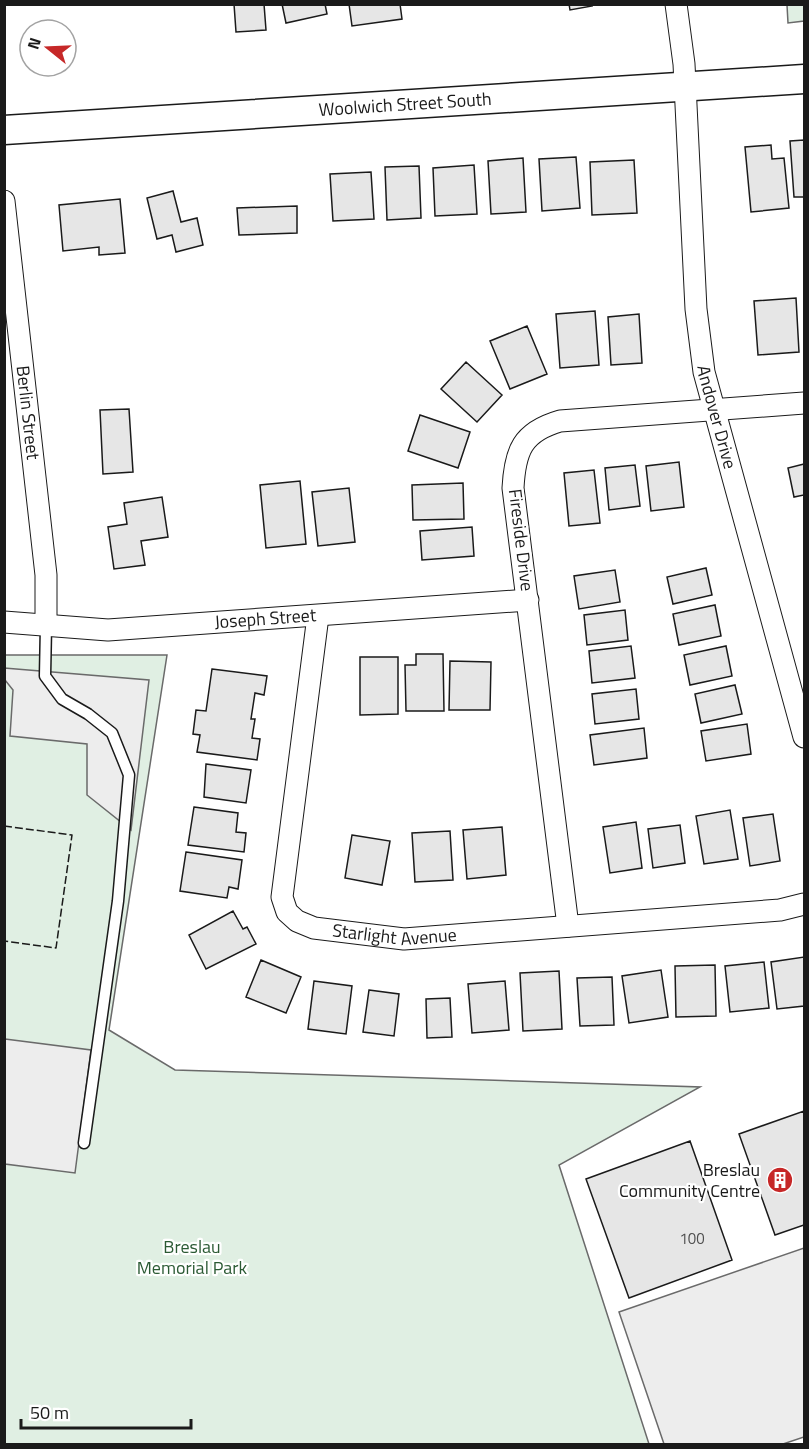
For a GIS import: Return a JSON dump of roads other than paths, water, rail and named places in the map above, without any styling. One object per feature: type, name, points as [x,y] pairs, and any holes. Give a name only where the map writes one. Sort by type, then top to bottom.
[{"type":"street","name":"Andover Drive","points":[[676,4],[684,88],[696,309],[704,372],[716,408],[804,737]]},
{"type":"street","name":"Woolwich Street South","points":[[4,130],[804,79]]},
{"type":"street","name":"Berlin Street","points":[[4,201],[46,575],[46,626]]},
{"type":"street","name":"Fireside Drive","points":[[568,926],[513,488],[517,452],[528,438],[543,426],[560,421],[804,403]]},
{"type":"street","name":"Joseph Street","points":[[4,622],[108,630],[528,600]]},
{"type":"street","name":"Starlight Avenue","points":[[318,616],[282,897],[287,912],[297,921],[314,928],[404,939],[780,910],[804,904]]},
{"type":"lane","points":[[46,626],[45,676],[62,699],[88,714],[112,733],[129,775],[118,902],[84,1143]]},
{"type":"place","name":"Breslau Community Centre","points":[[780,1180]]},
{"type":"park label","name":"Breslau Memorial Park","points":[[192,1257]]}]
